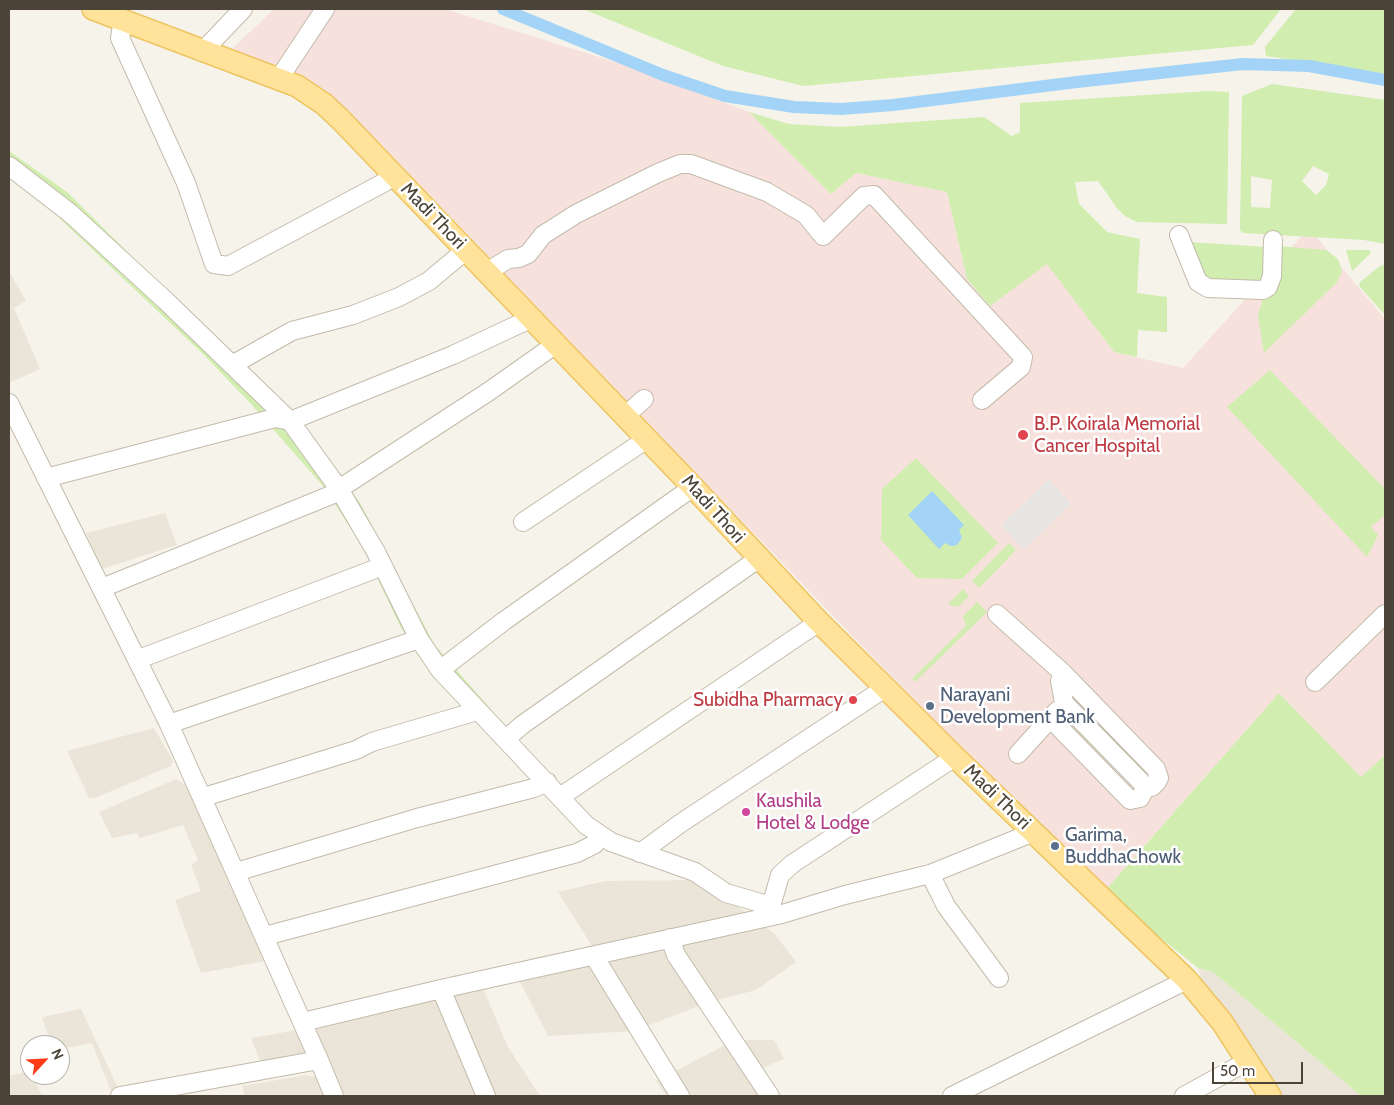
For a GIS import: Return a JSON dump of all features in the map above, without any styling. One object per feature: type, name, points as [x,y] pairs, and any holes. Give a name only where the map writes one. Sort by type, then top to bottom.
[{"type":"main road","name":"Madi Thori","points":[[93,9],[202,52],[297,86],[324,104],[532,318],[819,622],[1207,1002],[1270,1096]]},
{"type":"street","points":[[202,52],[243,9]]},
{"type":"street","points":[[278,80],[325,9]]},
{"type":"street","points":[[123,20],[120,38],[186,183],[214,264],[228,266],[385,182],[394,175]]},
{"type":"street","points":[[487,272],[508,259],[520,258],[528,254],[543,235],[576,214],[658,172],[680,164],[692,164],[767,192],[806,215],[823,236],[864,196],[874,194],[1023,357],[1021,367],[982,400]]},
{"type":"street","points":[[9,166],[70,213],[290,421],[340,490],[383,566],[419,639],[440,670],[477,711],[599,836],[640,853],[695,872],[726,892],[770,911]]},
{"type":"street","points":[[1179,235],[1198,282],[1208,288],[1263,290],[1268,287],[1272,276],[1273,240]]},
{"type":"street","points":[[232,366],[292,331],[353,315],[399,298],[429,281],[466,250]]},
{"type":"street","points":[[46,478],[275,418],[290,421],[453,355],[532,318]]},
{"type":"street","points":[[102,588],[340,490],[488,392],[556,344]]},
{"type":"street","points":[[625,416],[644,399]]},
{"type":"street","points":[[9,403],[139,659],[204,797],[334,1096]]},
{"type":"street","points":[[523,522],[647,439]]},
{"type":"street","points":[[440,670],[504,621],[693,487]]},
{"type":"street","points":[[506,739],[522,725],[758,559]]},
{"type":"street","points":[[139,659],[383,566]]},
{"type":"street","points":[[997,614],[1063,673],[1156,769],[1159,778],[1156,784],[1152,787],[1146,787],[1064,703],[1060,682],[1063,673]]},
{"type":"street","points":[[1315,682],[1385,614]]},
{"type":"street","points":[[560,797],[819,622]]},
{"type":"street","points":[[169,724],[419,639]]},
{"type":"street","points":[[640,853],[689,818],[885,688]]},
{"type":"street","points":[[1018,754],[1064,703]]},
{"type":"street","points":[[204,797],[356,750],[372,742],[477,711]]},
{"type":"street","points":[[1050,719],[1130,800],[1140,798],[1146,787]]},
{"type":"street","points":[[770,911],[780,875],[792,864],[955,757]]},
{"type":"street","points":[[236,872],[418,818],[534,788],[547,782]]},
{"type":"street","points":[[303,1022],[440,989],[594,956],[770,911],[930,874],[1034,832]]},
{"type":"street","points":[[265,936],[577,853],[594,844],[599,836]]},
{"type":"street","points":[[930,874],[946,906],[999,978]]},
{"type":"street","points":[[670,938],[676,955],[770,1096]]},
{"type":"street","points":[[594,956],[680,1096]]},
{"type":"street","points":[[952,1096],[1186,980]]},
{"type":"street","points":[[440,989],[486,1096]]},
{"type":"street","points":[[120,1096],[319,1060]]},
{"type":"street","points":[[1184,1096],[1248,1061]]},
{"type":"shaded area","name":"B.P. Koirala Memorial Cancer Hospital","points":[[274,9],[445,9],[631,67],[749,112],[831,194],[856,173],[947,192],[967,279],[990,306],[1047,263],[1114,352],[1183,368],[1309,228],[1385,319],[1385,755],[1361,778],[1279,693],[1104,892],[856,640],[384,147],[324,90],[309,81],[229,52]]},
{"type":"shaded area","points":[[9,271],[26,301],[14,308],[40,369],[9,383]]},
{"type":"shaded area","points":[[1049,479],[1071,504],[1024,550],[1001,525]]},
{"type":"shaded area","points":[[165,513],[177,545],[102,569],[86,533]]},
{"type":"shaded area","points":[[154,728],[173,761],[171,766],[95,798],[89,798],[67,751]]},
{"type":"shaded area","points":[[176,779],[189,787],[265,961],[201,973],[175,900],[201,891],[191,865],[198,860],[183,825],[140,838],[137,833],[112,838],[99,812]]},
{"type":"shaded area","points":[[701,880],[774,933],[796,962],[756,990],[709,1002],[634,1031],[548,1036],[518,978],[482,986],[508,1047],[540,1096],[345,1096],[315,1030],[410,1003],[529,959],[592,946],[558,892],[605,881]]},
{"type":"shaded area","points":[[1198,968],[1213,972],[1361,1096],[1281,1096],[1202,982]]},
{"type":"shaded area","points":[[81,1009],[118,1088],[111,1091],[92,1043],[70,1047],[70,1035],[48,1035],[42,1017]]},
{"type":"shaded area","points":[[297,1030],[308,1051],[305,1055],[260,1061],[251,1038]]},
{"type":"shaded area","points":[[735,1040],[774,1040],[784,1059],[760,1069],[772,1096],[667,1096],[656,1081]]},
{"type":"shaded area","points":[[20,1073],[20,1085],[37,1085],[42,1096],[9,1096],[9,1076]]},
{"type":"shaded area","points":[[306,1075],[316,1077],[324,1096],[245,1096],[242,1086]]},
{"type":"green space","points":[[583,9],[1281,9],[1253,45],[803,86],[723,66]]},
{"type":"green space","points":[[1296,9],[1385,9],[1385,74],[1266,56],[1265,47]]},
{"type":"green space","points":[[1272,84],[1385,100],[1385,244],[1364,240],[1243,233],[1240,230],[1242,96]],"holes":[[[1313,166],[1329,174],[1326,185],[1316,195],[1302,181]],[[1251,176],[1272,180],[1270,208],[1251,207]]]},
{"type":"green space","points":[[1209,91],[1229,92],[1227,224],[1137,222],[1125,216],[1117,208],[1098,181],[1075,182],[1079,204],[1107,232],[1140,239],[1137,293],[1167,297],[1167,332],[1138,330],[1137,357],[1114,352],[1047,264],[990,306],[967,279],[947,192],[856,173],[831,194],[749,112],[789,124],[840,127],[984,117],[1012,136],[1020,132],[1020,103]]},
{"type":"green space","points":[[9,151],[67,192],[291,414],[359,501],[434,644],[494,713],[496,737],[429,671],[401,628],[361,544],[323,486],[251,404],[204,355],[55,214],[9,178]]},
{"type":"green space","points":[[1189,242],[1267,247],[1266,282],[1206,280]]},
{"type":"green space","points":[[1277,246],[1326,250],[1338,259],[1342,271],[1337,282],[1264,353],[1258,316]]},
{"type":"green space","points":[[1346,250],[1369,250],[1371,253],[1352,271]]},
{"type":"green space","points":[[1385,264],[1385,315],[1359,286],[1360,282]]},
{"type":"green space","points":[[1270,370],[1385,489],[1385,515],[1371,527],[1378,535],[1367,557],[1227,407]]},
{"type":"green space","points":[[916,458],[998,543],[962,579],[917,578],[881,540],[882,489]]},
{"type":"green space","points":[[1009,543],[1016,550],[979,588],[972,581]]},
{"type":"green space","points":[[963,589],[969,596],[958,607],[948,604]]},
{"type":"green space","points":[[977,602],[987,612],[915,682],[912,679],[966,626],[963,616]]},
{"type":"green space","points":[[1279,693],[1361,777],[1385,755],[1385,1096],[1361,1096],[1213,972],[1198,968],[1104,892]]},
{"type":"water","points":[[932,491],[964,525],[959,530],[962,538],[957,545],[951,546],[945,543],[939,549],[908,515]]},
{"type":"waterway","points":[[503,9],[663,75],[725,96],[794,107],[841,109],[893,105],[1243,64],[1309,66],[1385,80]]},
{"type":"place","name":"B.P. Koirala Memorial Cancer Hospital","points":[[1023,435]]},
{"type":"place","name":"Subidha Pharmacy","points":[[853,700]]},
{"type":"place","name":"Narayani Development Bank","points":[[930,706]]},
{"type":"place","name":"Kaushila Hotel & Lodge","points":[[746,812]]},
{"type":"place","name":"Garima, BuddhaChowk","points":[[1055,846]]}]
